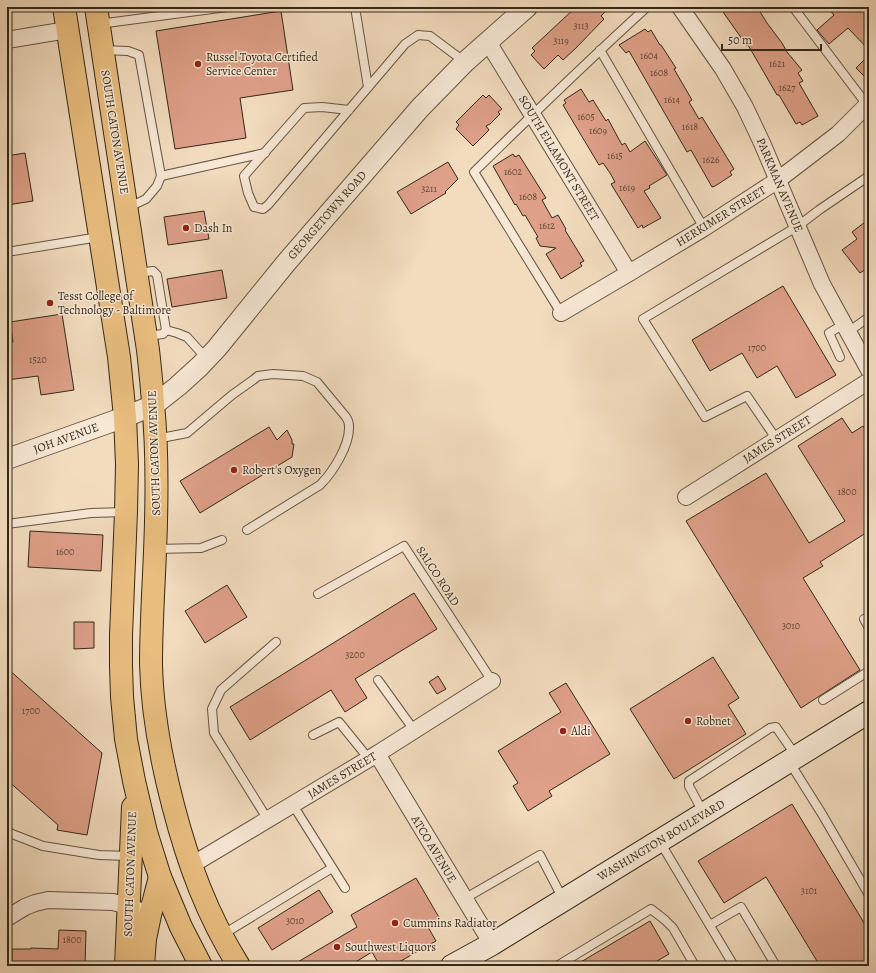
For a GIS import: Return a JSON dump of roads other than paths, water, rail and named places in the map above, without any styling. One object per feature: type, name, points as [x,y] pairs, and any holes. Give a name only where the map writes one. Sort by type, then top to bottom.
[{"type":"main road","name":"SOUTH CATON AVENUE","points":[[64,7],[119,358],[125,417],[127,464],[121,635],[122,698],[126,738],[134,781],[146,832],[160,877],[145,939],[143,966]]},
{"type":"main road","name":"SOUTH CATON AVENUE","points":[[97,15],[136,274],[156,333],[154,405],[156,477],[155,549],[151,665],[158,738],[165,776],[190,866],[210,913],[239,966]]},
{"type":"main road","name":"WASHINGTON BOULEVARD","points":[[452,966],[492,944],[869,712]]},
{"type":"main road","name":"SOUTH CATON AVENUE","points":[[126,966],[134,781]]},
{"type":"main road","points":[[190,866],[160,877],[181,927],[201,966]]},
{"type":"street","name":"GEORGETOWN ROAD","points":[[125,417],[154,405],[178,386],[207,359],[286,263],[420,108],[465,62],[527,7]]},
{"type":"street","name":"PARKMAN AVENUE","points":[[680,7],[723,69],[745,107],[822,284],[869,370]]},
{"type":"street","points":[[7,40],[67,30]]},
{"type":"street","name":"SOUTH ELLAMONT STREET","points":[[488,42],[629,273]]},
{"type":"street","name":"HERKIMER STREET","points":[[561,313],[704,228],[778,180],[838,134],[868,104]]},
{"type":"street","name":"JAMES STREET","points":[[686,497],[869,381]]},
{"type":"street","name":"JOH AVENUE","points":[[7,459],[125,417]]},
{"type":"street","name":"JAMES STREET","points":[[190,866],[373,756],[492,681]]},
{"type":"street","name":"ATCO AVENUE","points":[[373,756],[492,944]]},
{"type":"street","points":[[7,918],[25,907],[48,900],[113,902],[150,915]]},
{"type":"lane","points":[[97,15],[226,7]]},
{"type":"lane","points":[[355,7],[368,87]]},
{"type":"lane","points":[[561,313],[474,172],[532,114],[647,7]]},
{"type":"lane","points":[[793,7],[868,104]]},
{"type":"lane","points":[[349,110],[322,107],[304,108],[244,176],[248,193],[254,207],[263,209],[273,199],[349,110],[368,87],[405,44],[418,35],[430,36],[465,62]]},
{"type":"lane","points":[[102,50],[128,51],[139,55],[160,176],[157,186],[146,199],[126,209]]},
{"type":"lane","points":[[600,50],[704,228]]},
{"type":"lane","points":[[160,176],[265,153]]},
{"type":"lane","points":[[777,440],[746,396],[705,417],[643,319],[798,226],[869,176]]},
{"type":"lane","points":[[7,252],[100,237]]},
{"type":"lane","points":[[840,357],[829,333],[846,328],[869,317]]},
{"type":"lane","points":[[156,333],[177,333],[187,337],[207,359]]},
{"type":"lane","points":[[155,439],[187,433],[232,395],[258,376],[273,374],[298,375],[314,380],[320,384],[349,421],[348,436],[341,456],[320,485],[247,530]]},
{"type":"lane","points":[[7,524],[91,513],[126,512]]},
{"type":"lane","points":[[155,549],[201,548],[222,540]]},
{"type":"lane","name":"SALCO ROAD","points":[[318,594],[404,546],[492,681]]},
{"type":"lane","points":[[864,619],[869,628]]},
{"type":"lane","points":[[268,820],[214,733],[212,709],[221,690],[276,642]]},
{"type":"lane","points":[[823,700],[869,670]]},
{"type":"lane","points":[[378,680],[414,730]]},
{"type":"lane","points":[[313,735],[339,722],[373,756]]},
{"type":"lane","points":[[704,814],[688,786],[689,781],[770,728],[776,727],[822,814],[869,895]]},
{"type":"lane","points":[[293,804],[345,888]]},
{"type":"lane","points":[[7,832],[44,846],[99,854],[130,856]]},
{"type":"lane","points":[[660,841],[734,966]]},
{"type":"lane","points":[[464,899],[540,855],[564,900]]},
{"type":"lane","points":[[221,935],[332,868]]},
{"type":"lane","points":[[710,925],[741,907],[776,966]]},
{"type":"lane","points":[[557,966],[651,909],[673,928],[695,966]]},
{"type":"place","name":"Russel Toyota Certified Service Center","points":[[198,64]]},
{"type":"place","name":"Dash In","points":[[186,228]]},
{"type":"place","name":"Tesst College of Technology - Baltimore","points":[[50,303]]},
{"type":"place","name":"Robert's Oxygen","points":[[234,470]]},
{"type":"place","name":"Robnet","points":[[688,721]]},
{"type":"place","name":"Aldi","points":[[563,731]]},
{"type":"place","name":"Cummins Radiator","points":[[395,923]]},
{"type":"place","name":"Southwest Liquors","points":[[337,947]]}]
